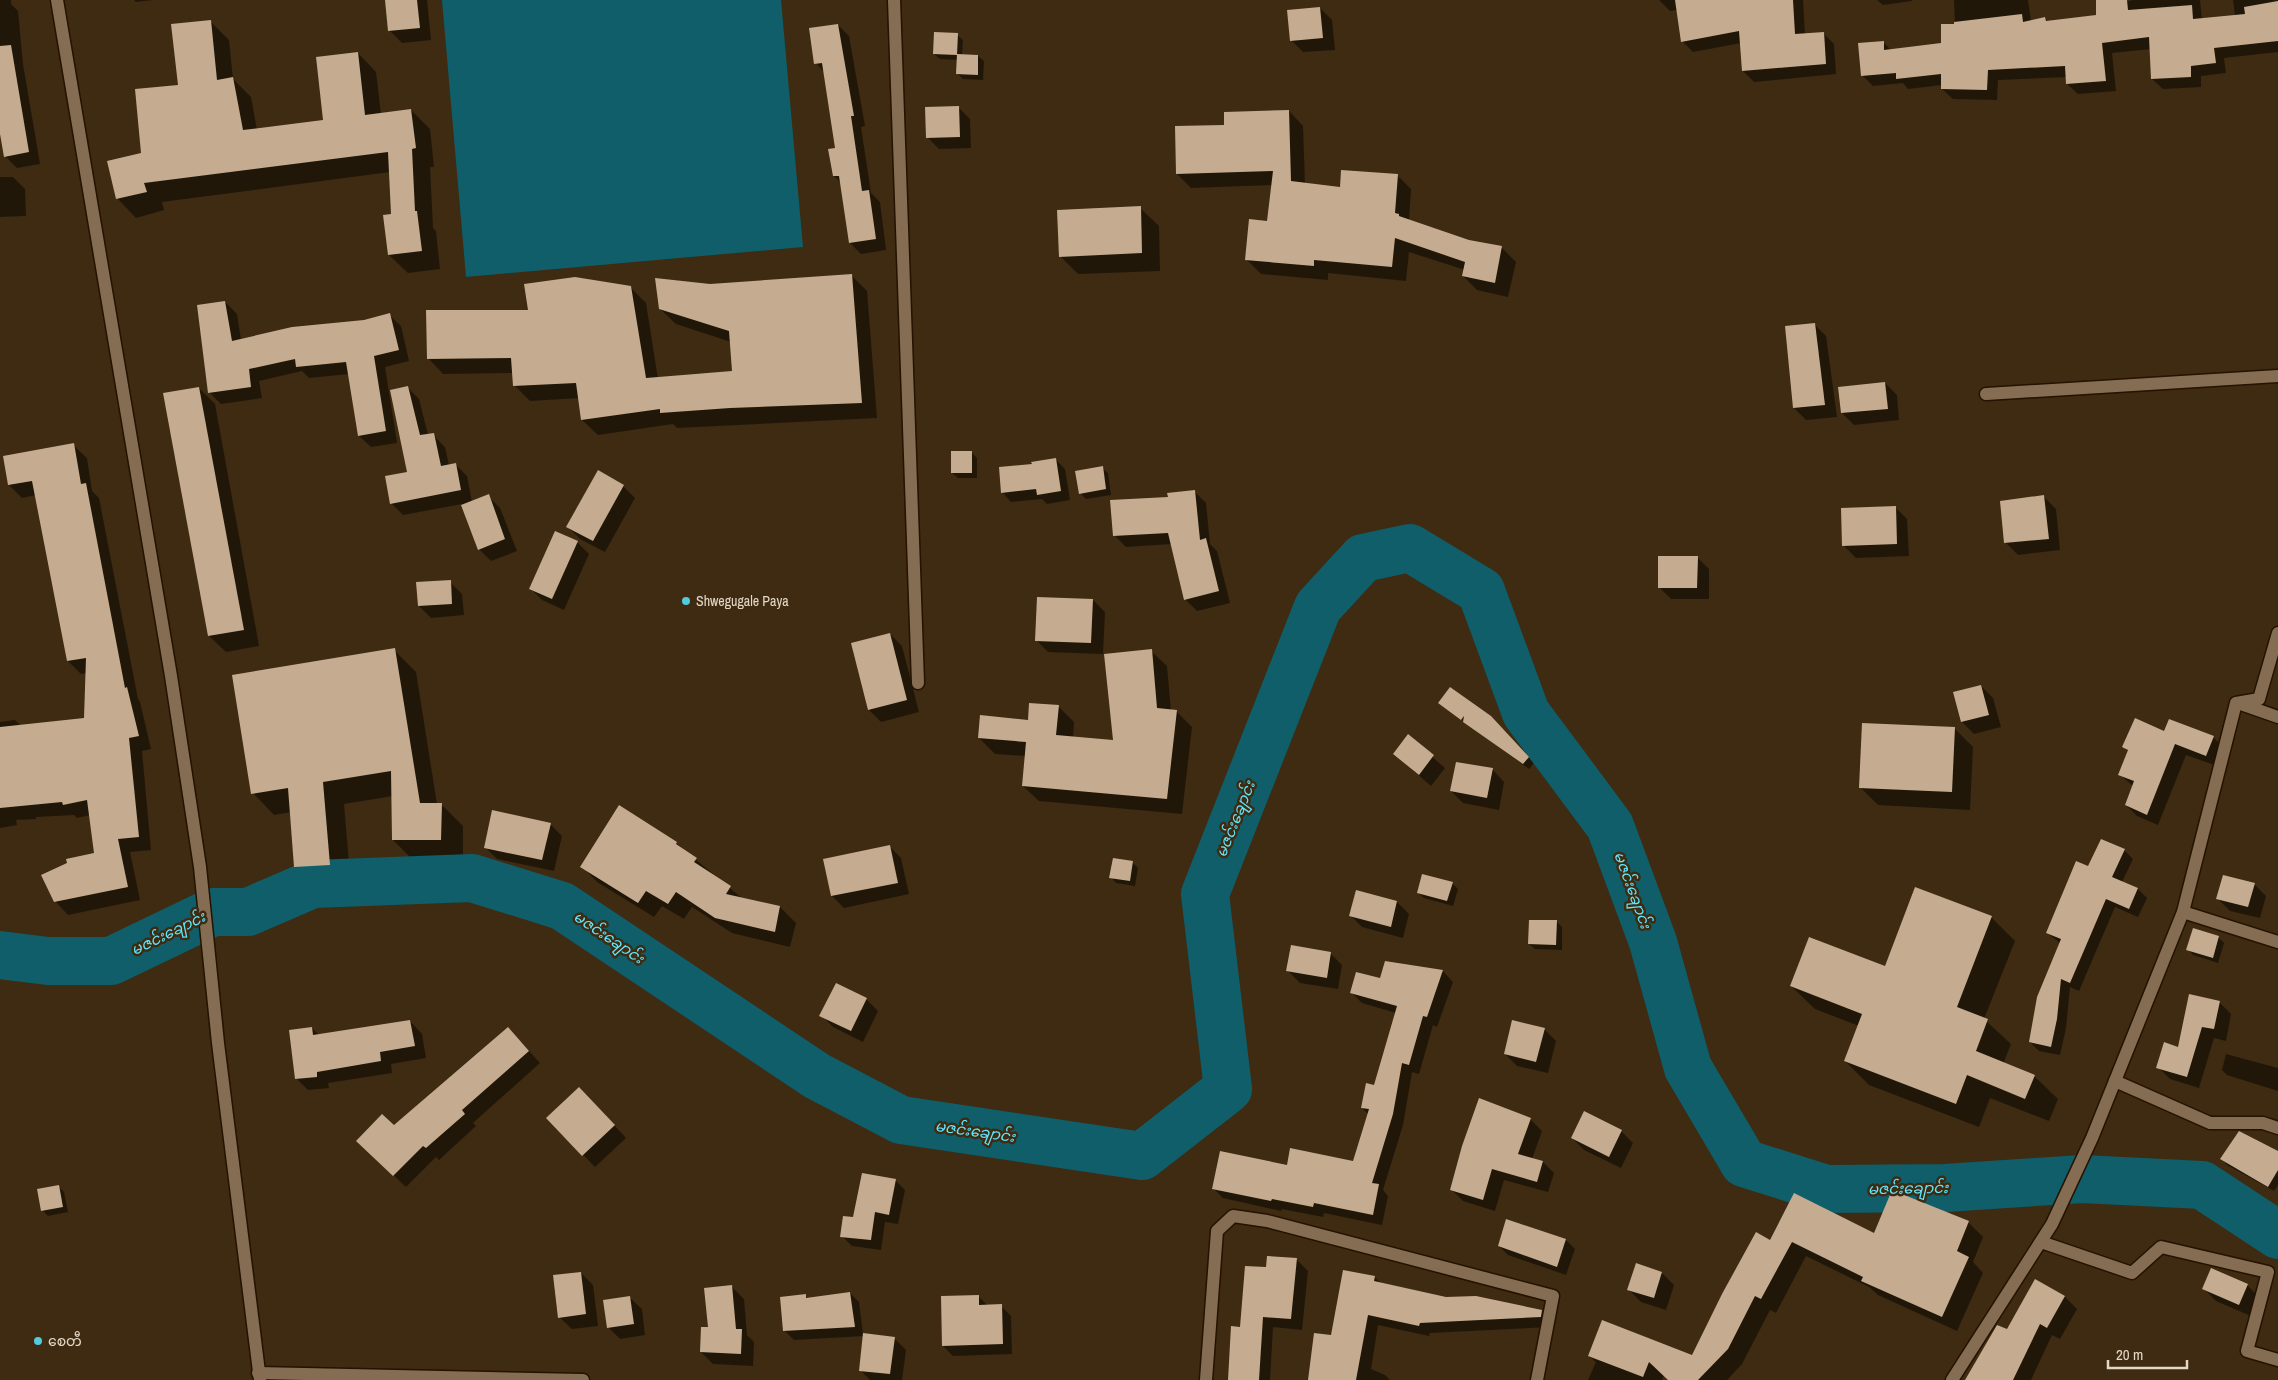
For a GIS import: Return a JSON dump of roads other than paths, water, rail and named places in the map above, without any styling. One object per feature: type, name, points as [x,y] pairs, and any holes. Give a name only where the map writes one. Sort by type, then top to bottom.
[{"type":"street","points":[[57,0],[171,676],[200,867],[215,1014],[259,1376],[583,1380]]},
{"type":"street","points":[[894,0],[918,683]]},
{"type":"street","points":[[1986,394],[2278,376]]},
{"type":"street","points":[[2236,702],[2259,699],[2278,633]]},
{"type":"street","points":[[2236,702],[2278,717]]},
{"type":"street","points":[[1952,1380],[2052,1224],[2092,1138],[2183,912],[2236,702]]},
{"type":"street","points":[[2183,912],[2278,942]]},
{"type":"street","points":[[2115,1081],[2210,1123],[2262,1123],[2278,1128]]},
{"type":"street","points":[[1206,1380],[1217,1232],[1233,1216],[1267,1221],[1553,1296],[1537,1380]]},
{"type":"street","points":[[2041,1242],[2132,1273],[2161,1247],[2268,1272],[2247,1351],[2278,1360]]},
{"type":"water","points":[[442,0],[781,0],[803,247],[466,277]]},
{"type":"waterway","name":"မဇင်းချောင်း","points":[[0,955],[48,961],[111,961],[213,912],[248,912],[313,884],[472,878],[562,906],[817,1076],[901,1120],[1142,1156],[1228,1089],[1205,894],[1318,607],[1363,558],[1410,548],[1481,591],[1526,713],[1610,826],[1653,942],[1688,1068],[1744,1163],[1826,1189],[1945,1188],[2082,1179],[2202,1185],[2278,1235]]},
{"type":"place","name":"Shwegugale Paya","points":[[686,601]]},
{"type":"place","name":"စေတီ","points":[[38,1341]]}]
